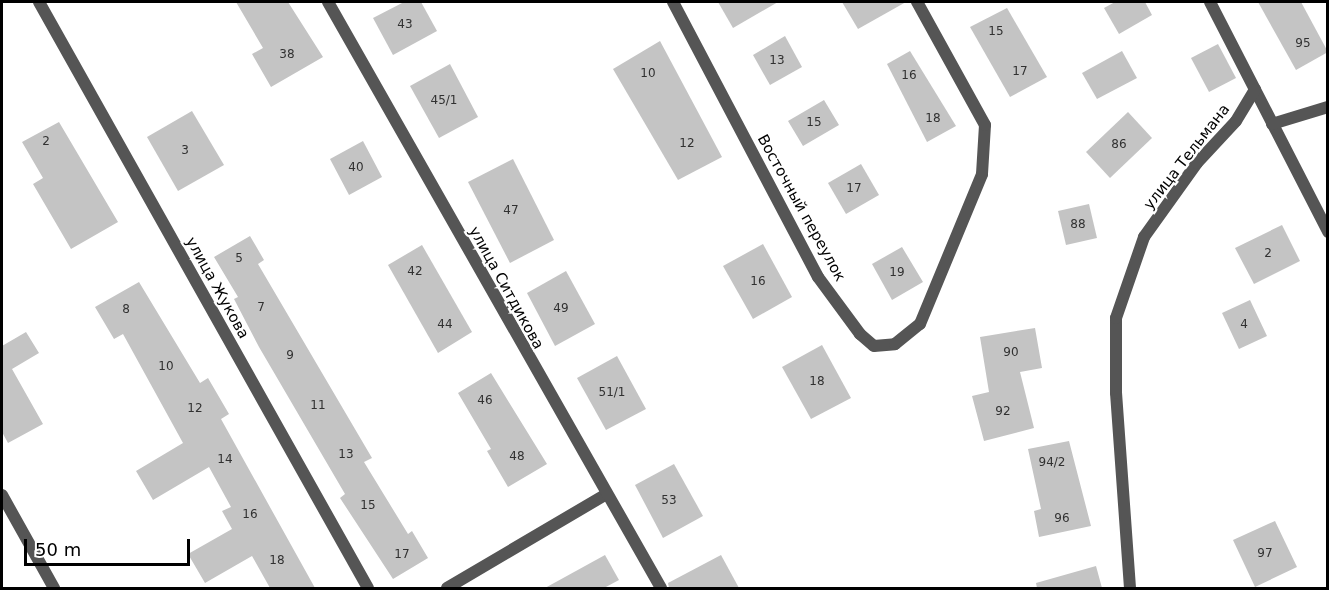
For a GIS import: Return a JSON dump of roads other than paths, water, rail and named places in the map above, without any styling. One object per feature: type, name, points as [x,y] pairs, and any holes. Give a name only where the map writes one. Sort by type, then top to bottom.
[{"type":"street","name":"улица Жукова","points":[[39,2],[368,588]]},
{"type":"street","name":"улица Ситдикова","points":[[328,2],[605,495],[661,588]]},
{"type":"street","name":"Восточный переулок","points":[[673,2],[818,277],[860,334],[874,346],[895,344],[920,324],[982,174],[985,125],[916,2]]},
{"type":"street","points":[[1210,2],[1328,232]]},
{"type":"street","name":"улица Тельмана","points":[[1130,588],[1116,393],[1116,318],[1144,237],[1197,163],[1236,121],[1255,89]]},
{"type":"street","points":[[1272,123],[1328,107]]},
{"type":"street","points":[[2,495],[54,588]]},
{"type":"street","points":[[447,588],[605,495]]}]
